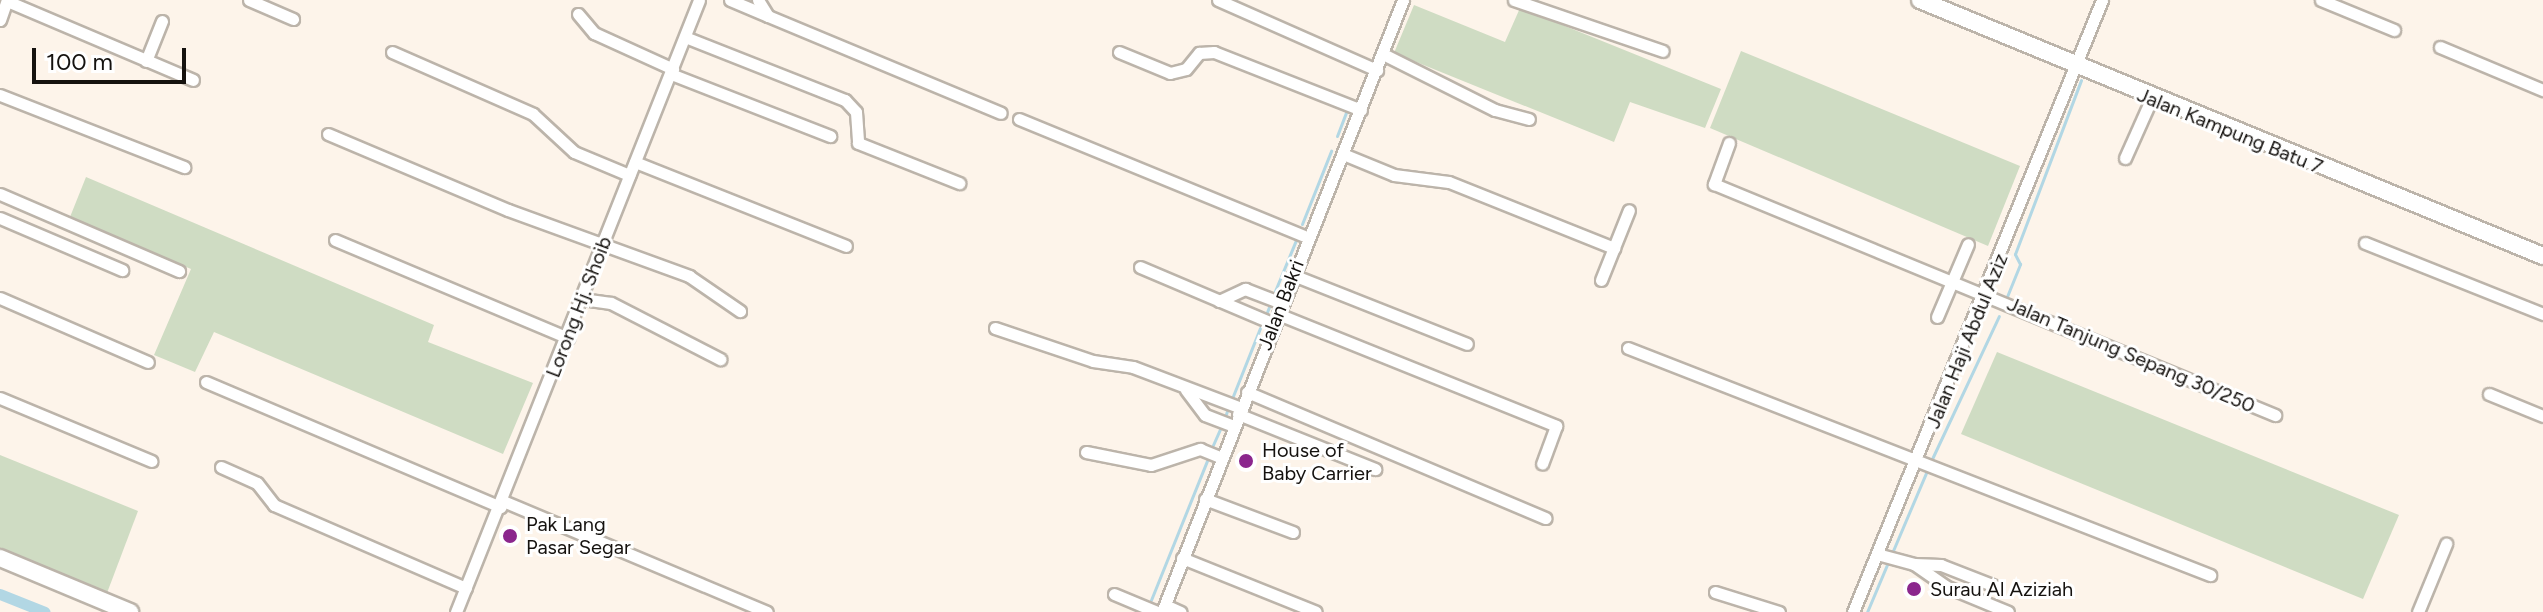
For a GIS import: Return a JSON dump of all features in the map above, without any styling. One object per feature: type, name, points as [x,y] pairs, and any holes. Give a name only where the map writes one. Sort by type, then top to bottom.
[{"type":"street","points":[[0,20],[7,0],[193,80]]},
{"type":"street","points":[[249,0],[293,19]]},
{"type":"street","name":"Lorong Hj. Shoib","points":[[456,612],[568,338],[699,0]]},
{"type":"street","points":[[730,0],[1001,113]]},
{"type":"street","points":[[758,0],[768,16]]},
{"type":"street","points":[[1218,0],[1377,70]]},
{"type":"street","name":"Jalan Bakri","points":[[1161,610],[1403,0]]},
{"type":"street","points":[[1514,0],[1663,51]]},
{"type":"street","name":"Jalan Kampung Batu 7","points":[[1920,0],[1944,4],[2075,68],[2151,100],[2543,256]]},
{"type":"street","name":"Jalan Haji Abdul Aziz","points":[[1853,612],[1924,467],[1986,295],[2102,0]]},
{"type":"street","points":[[2321,0],[2394,30]]},
{"type":"street","points":[[578,14],[594,33],[672,72],[830,136]]},
{"type":"street","points":[[146,61],[162,21]]},
{"type":"street","points":[[685,37],[845,100],[856,112],[858,143],[959,183]]},
{"type":"street","points":[[2440,47],[2543,90]]},
{"type":"street","points":[[392,52],[533,114],[574,152],[629,175]]},
{"type":"street","points":[[1119,52],[1170,73],[1186,69],[1199,53],[1214,52],[1361,110]]},
{"type":"street","points":[[1383,54],[1495,110],[1529,119]]},
{"type":"street","points":[[0,95],[184,167]]},
{"type":"street","points":[[2125,158],[2151,100]]},
{"type":"street","points":[[1019,119],[1307,237]]},
{"type":"street","points":[[328,134],[603,245],[689,276],[740,311]]},
{"type":"street","name":"Jalan Tanjung Sepang 30/250","points":[[1729,143],[1714,184],[2275,415]]},
{"type":"street","points":[[1343,154],[1394,175],[1449,182],[1614,248]]},
{"type":"street","points":[[635,162],[846,246]]},
{"type":"street","points":[[0,194],[179,271]]},
{"type":"street","points":[[1601,280],[1629,210]]},
{"type":"street","points":[[0,218],[122,270]]},
{"type":"street","points":[[335,240],[568,338]]},
{"type":"street","points":[[2365,243],[2543,314]]},
{"type":"street","points":[[1937,317],[1968,244]]},
{"type":"street","points":[[1140,267],[1219,301],[1278,314],[1556,426],[1542,464]]},
{"type":"street","points":[[1293,275],[1467,344]]},
{"type":"street","points":[[1219,301],[1245,289],[1278,314]]},
{"type":"street","points":[[0,298],[148,362]]},
{"type":"street","points":[[582,299],[611,303],[720,359]]},
{"type":"street","points":[[995,328],[1093,361],[1133,367],[1238,416],[1375,469]]},
{"type":"street","points":[[1628,348],[1924,467],[2071,516],[2210,575]]},
{"type":"street","points":[[206,382],[767,612]]},
{"type":"street","points":[[1186,390],[1205,415],[1238,416]]},
{"type":"street","points":[[1247,392],[1545,518]]},
{"type":"street","points":[[2489,394],[2543,416]]},
{"type":"street","points":[[0,398],[151,461]]},
{"type":"street","points":[[1086,452],[1151,465],[1200,449],[1222,458]]},
{"type":"street","points":[[221,467],[257,483],[274,505],[466,588]]},
{"type":"street","points":[[1205,499],[1293,532]]},
{"type":"street","points":[[2418,612],[2446,544]]},
{"type":"street","points":[[1880,554],[1914,564],[1945,586],[2008,612]]},
{"type":"street","points":[[0,558],[130,612]]},
{"type":"street","points":[[1182,558],[1316,612]]},
{"type":"street","points":[[1914,564],[1941,565],[1997,587]]},
{"type":"street","points":[[1715,592],[1779,612]]},
{"type":"street","points":[[1114,594],[1161,610],[1181,612]]},
{"type":"green space","points":[[1414,5],[1505,42],[1520,8],[1721,89],[1705,128],[1630,102],[1614,142],[1394,53]]},
{"type":"green space","points":[[1741,51],[2020,166],[1988,246],[1710,128]]},
{"type":"green space","points":[[86,177],[434,325],[428,342],[533,383],[503,454],[214,332],[195,372],[154,355],[191,269],[70,217]]},
{"type":"green space","points":[[1997,352],[2399,515],[2363,599],[1961,434]]},
{"type":"green space","points":[[0,455],[138,511],[107,593],[0,549]]},
{"type":"waterway","points":[[2006,299],[2020,264],[2015,254],[2081,80]]},
{"type":"waterway","points":[[1337,136],[1346,113]]},
{"type":"waterway","points":[[1302,224],[1331,151]]},
{"type":"waterway","points":[[1275,291],[1296,240]]},
{"type":"waterway","points":[[1267,312],[1269,307]]},
{"type":"waterway","points":[[1931,461],[1999,316]]},
{"type":"waterway","points":[[1233,396],[1260,328]]},
{"type":"waterway","points":[[1213,445],[1220,429]]},
{"type":"waterway","points":[[1151,600],[1207,461]]},
{"type":"waterway","points":[[1892,553],[1928,468]]},
{"type":"waterway","points":[[1867,612],[1889,560]]},
{"type":"waterway","points":[[0,594],[45,612]]},
{"type":"place","name":"House of Baby Carrier","points":[[1246,461]]},
{"type":"place","name":"Pak Lang Pasar Segar","points":[[510,536]]},
{"type":"place","name":"Surau Al Aziziah","points":[[1914,589]]}]
